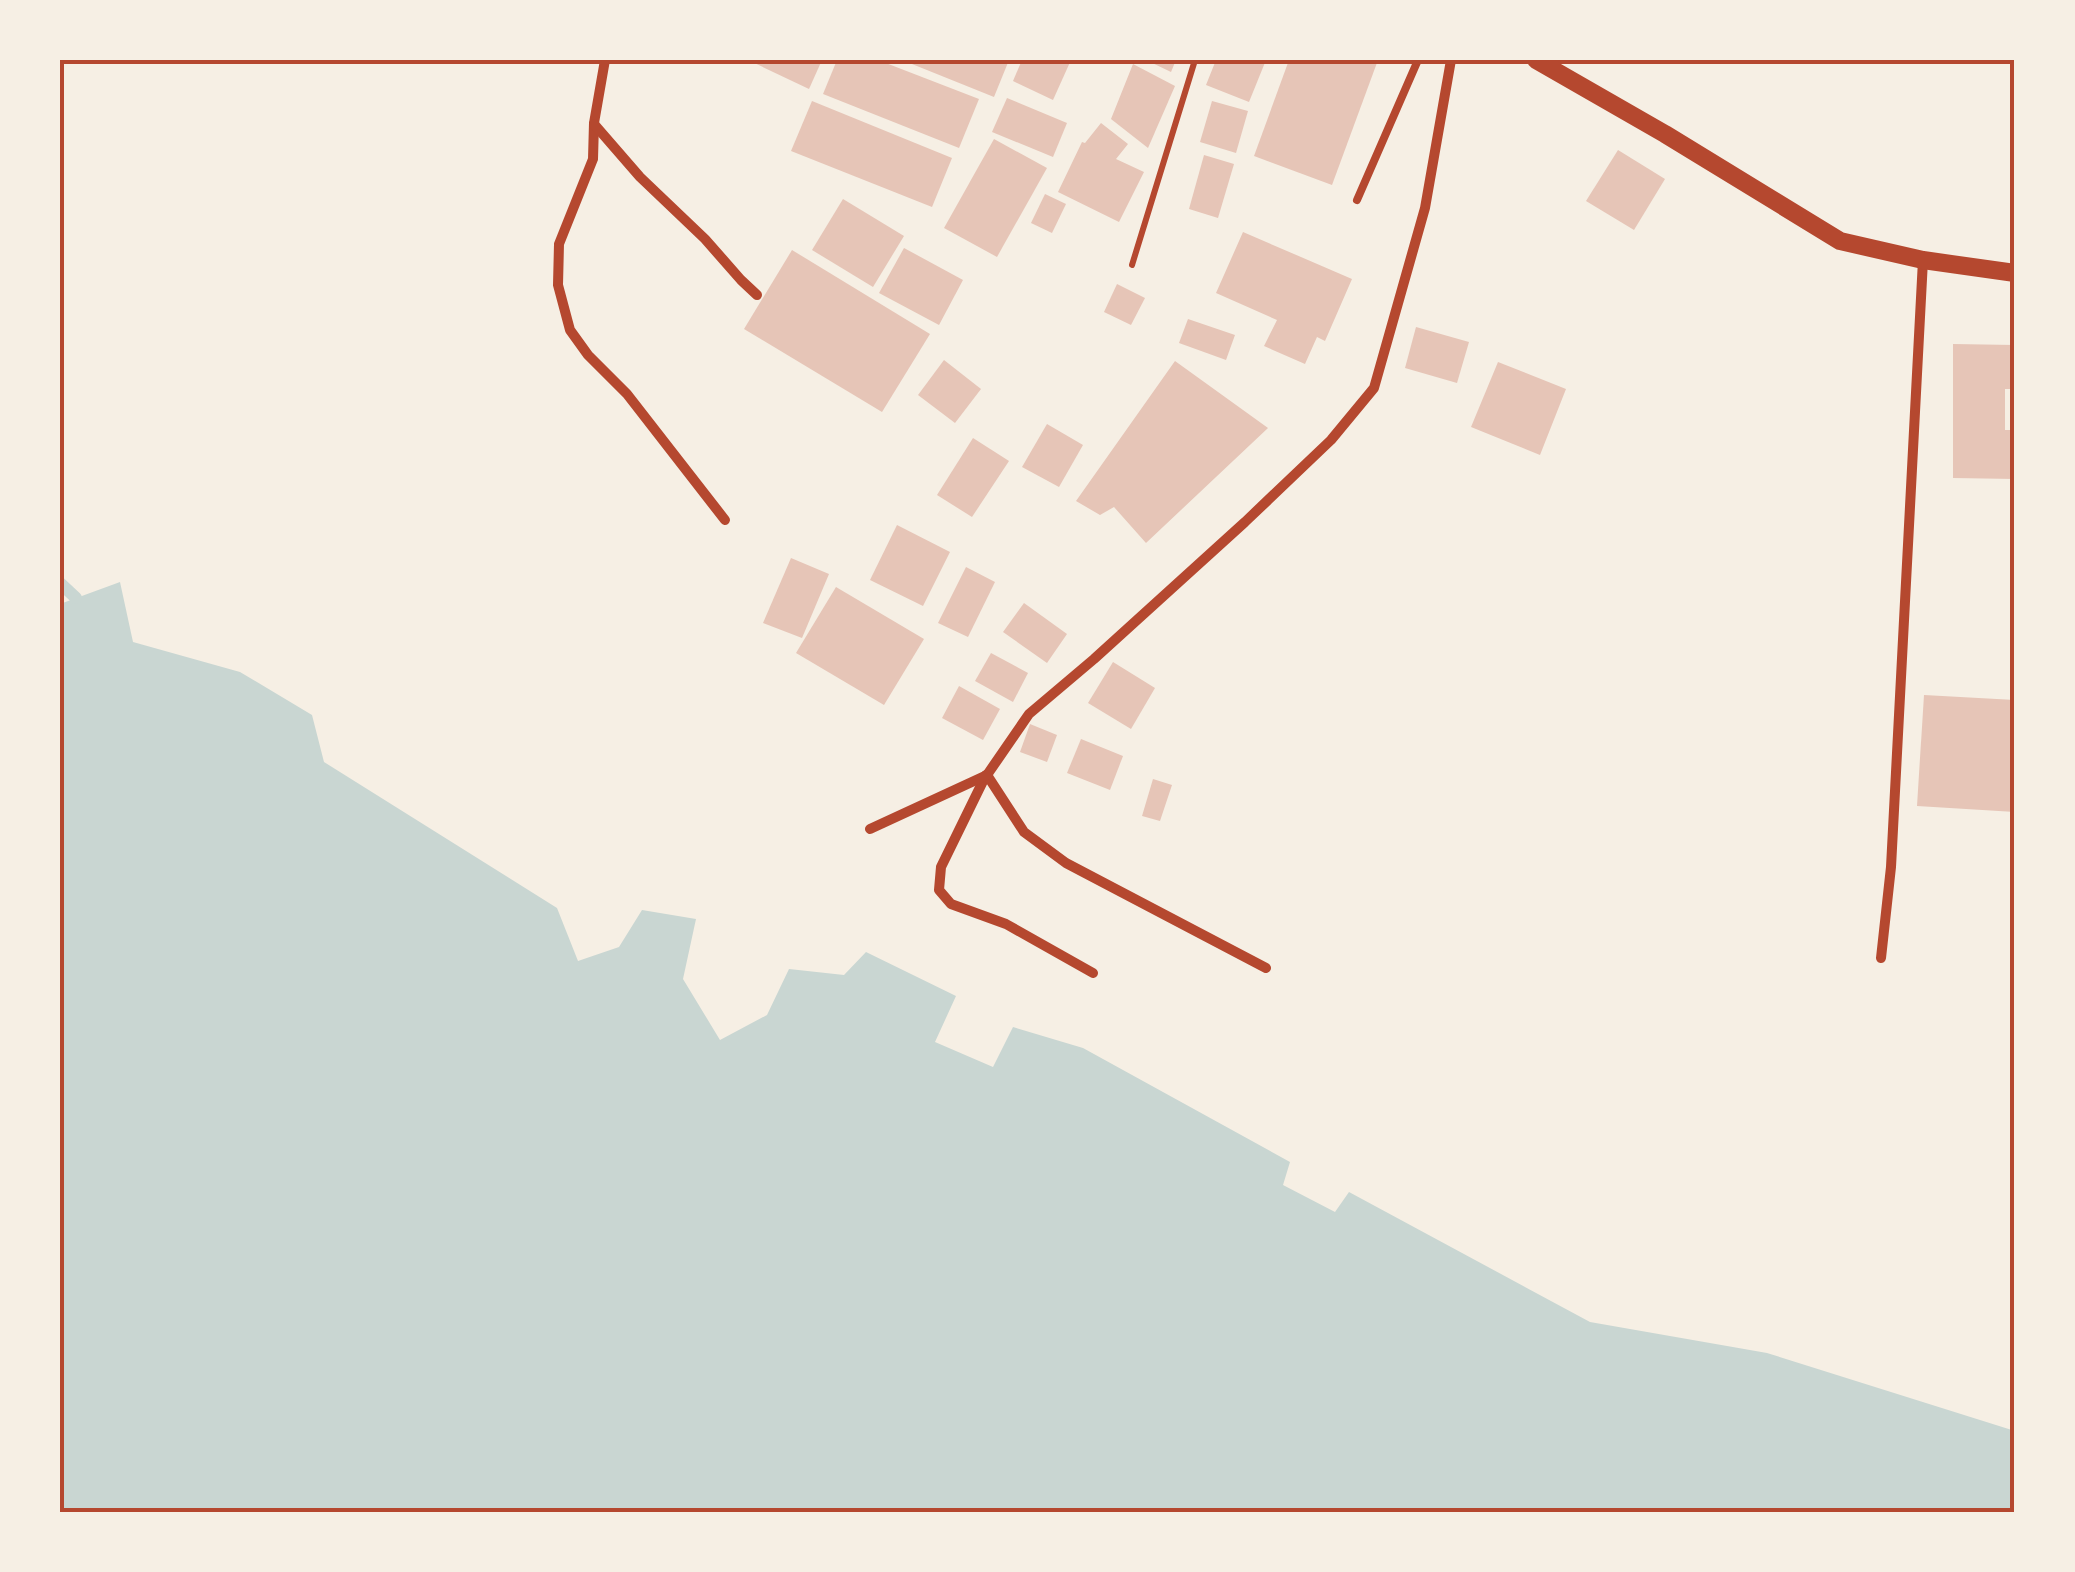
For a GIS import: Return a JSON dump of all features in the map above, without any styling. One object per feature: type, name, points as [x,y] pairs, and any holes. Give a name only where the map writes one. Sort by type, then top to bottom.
[{"type":"street","points":[[606,60],[594,123],[593,159],[559,244],[558,285],[570,330],[588,355],[627,394],[725,520]]},
{"type":"street","points":[[1093,973],[1006,924],[951,904],[939,890],[941,867],[986,774],[1029,714],[1244,522],[1330,440],[1374,388],[1425,208],[1450,60]]},
{"type":"street","points":[[1536,60],[1840,241],[1924,260],[2015,273]]},
{"type":"street","points":[[594,123],[640,177],[705,238],[757,295]]},
{"type":"street","points":[[1881,958],[1890,867],[1924,260]]},
{"type":"street","points":[[870,829],[986,774]]},
{"type":"street","points":[[986,774],[1024,832],[1066,863],[1266,968]]},
{"type":"lane","points":[[1357,200],[1418,60]]},
{"type":"path","points":[[1132,265],[1195,60]]},
{"type":"shaded area","points":[[120,582],[133,642],[240,672],[312,715],[324,762],[557,908],[578,961],[619,947],[642,910],[696,919],[683,979],[720,1040],[767,1015],[789,969],[844,975],[866,952],[956,996],[935,1042],[993,1067],[1013,1027],[1083,1048],[1290,1162],[1283,1185],[1335,1212],[1349,1192],[1590,1322],[1767,1353],[2015,1431],[2015,1512],[60,1512],[60,604]]},
{"type":"building","points":[[748,60],[822,60],[809,89]]},
{"type":"building","points":[[837,60],[878,60],[979,99],[959,148],[823,94]]},
{"type":"building","points":[[902,60],[1009,60],[994,97]]},
{"type":"building","points":[[1022,60],[1071,60],[1053,100],[1013,81]]},
{"type":"building","points":[[1146,60],[1176,60],[1171,72]]},
{"type":"building","points":[[1216,60],[1266,60],[1249,102],[1206,85]]},
{"type":"building","points":[[1289,60],[1378,60],[1332,185],[1254,156]]},
{"type":"building","points":[[1133,64],[1175,86],[1148,148],[1111,119]]},
{"type":"building","points":[[1007,98],[1067,123],[1053,157],[992,132]]},
{"type":"building","points":[[812,101],[952,158],[932,207],[791,151]]},
{"type":"building","points":[[1212,101],[1248,111],[1236,153],[1200,142]]},
{"type":"building","points":[[1101,123],[1128,144],[1116,159],[1144,172],[1119,222],[1058,192],[1082,142]]},
{"type":"building","points":[[994,139],[1047,168],[997,257],[944,228]]},
{"type":"building","points":[[1618,150],[1665,179],[1634,230],[1586,201]]},
{"type":"building","points":[[1204,155],[1234,164],[1218,218],[1189,209]]},
{"type":"building","points":[[1045,194],[1066,204],[1052,233],[1031,223]]},
{"type":"building","points":[[843,199],[904,236],[873,287],[812,250]]},
{"type":"building","points":[[1243,232],[1352,279],[1325,341],[1317,337],[1305,364],[1264,346],[1277,320],[1216,293]]},
{"type":"building","points":[[904,248],[963,280],[939,325],[879,293]]},
{"type":"building","points":[[792,250],[930,334],[882,412],[744,329]]},
{"type":"building","points":[[1117,284],[1145,298],[1131,325],[1104,312]]},
{"type":"building","points":[[1188,319],[1235,335],[1226,360],[1179,343]]},
{"type":"building","points":[[1416,327],[1469,342],[1457,383],[1405,368]]},
{"type":"building","points":[[1953,344],[2015,345],[2015,389],[2005,389],[2005,430],[2015,430],[2015,479],[1953,478]]},
{"type":"building","points":[[944,360],[981,389],[955,423],[918,395]]},
{"type":"building","points":[[1175,361],[1268,428],[1146,543],[1114,507],[1100,515],[1076,501]]},
{"type":"building","points":[[1498,362],[1566,389],[1540,455],[1471,427]]},
{"type":"building","points":[[1047,424],[1083,445],[1059,487],[1022,467]]},
{"type":"building","points":[[973,438],[1009,461],[972,517],[937,495]]},
{"type":"building","points":[[897,525],[950,552],[923,606],[870,580]]},
{"type":"building","points":[[791,558],[829,574],[802,638],[763,623]]},
{"type":"building","points":[[966,567],[995,582],[968,637],[938,623]]},
{"type":"building","points":[[836,587],[924,639],[884,705],[796,653]]},
{"type":"building","points":[[1024,603],[1067,634],[1047,663],[1003,632]]},
{"type":"building","points":[[991,653],[1028,673],[1013,702],[975,681]]},
{"type":"building","points":[[1113,662],[1155,688],[1131,729],[1088,703]]},
{"type":"building","points":[[959,686],[1000,709],[983,740],[942,718]]},
{"type":"building","points":[[1924,695],[2015,700],[2015,812],[1917,806]]},
{"type":"building","points":[[1030,724],[1057,735],[1047,762],[1020,752]]},
{"type":"building","points":[[1081,739],[1123,756],[1110,790],[1067,773]]},
{"type":"building","points":[[1153,779],[1172,785],[1160,821],[1142,816]]},
{"type":"waterway","points":[[60,583],[76,598]]}]
